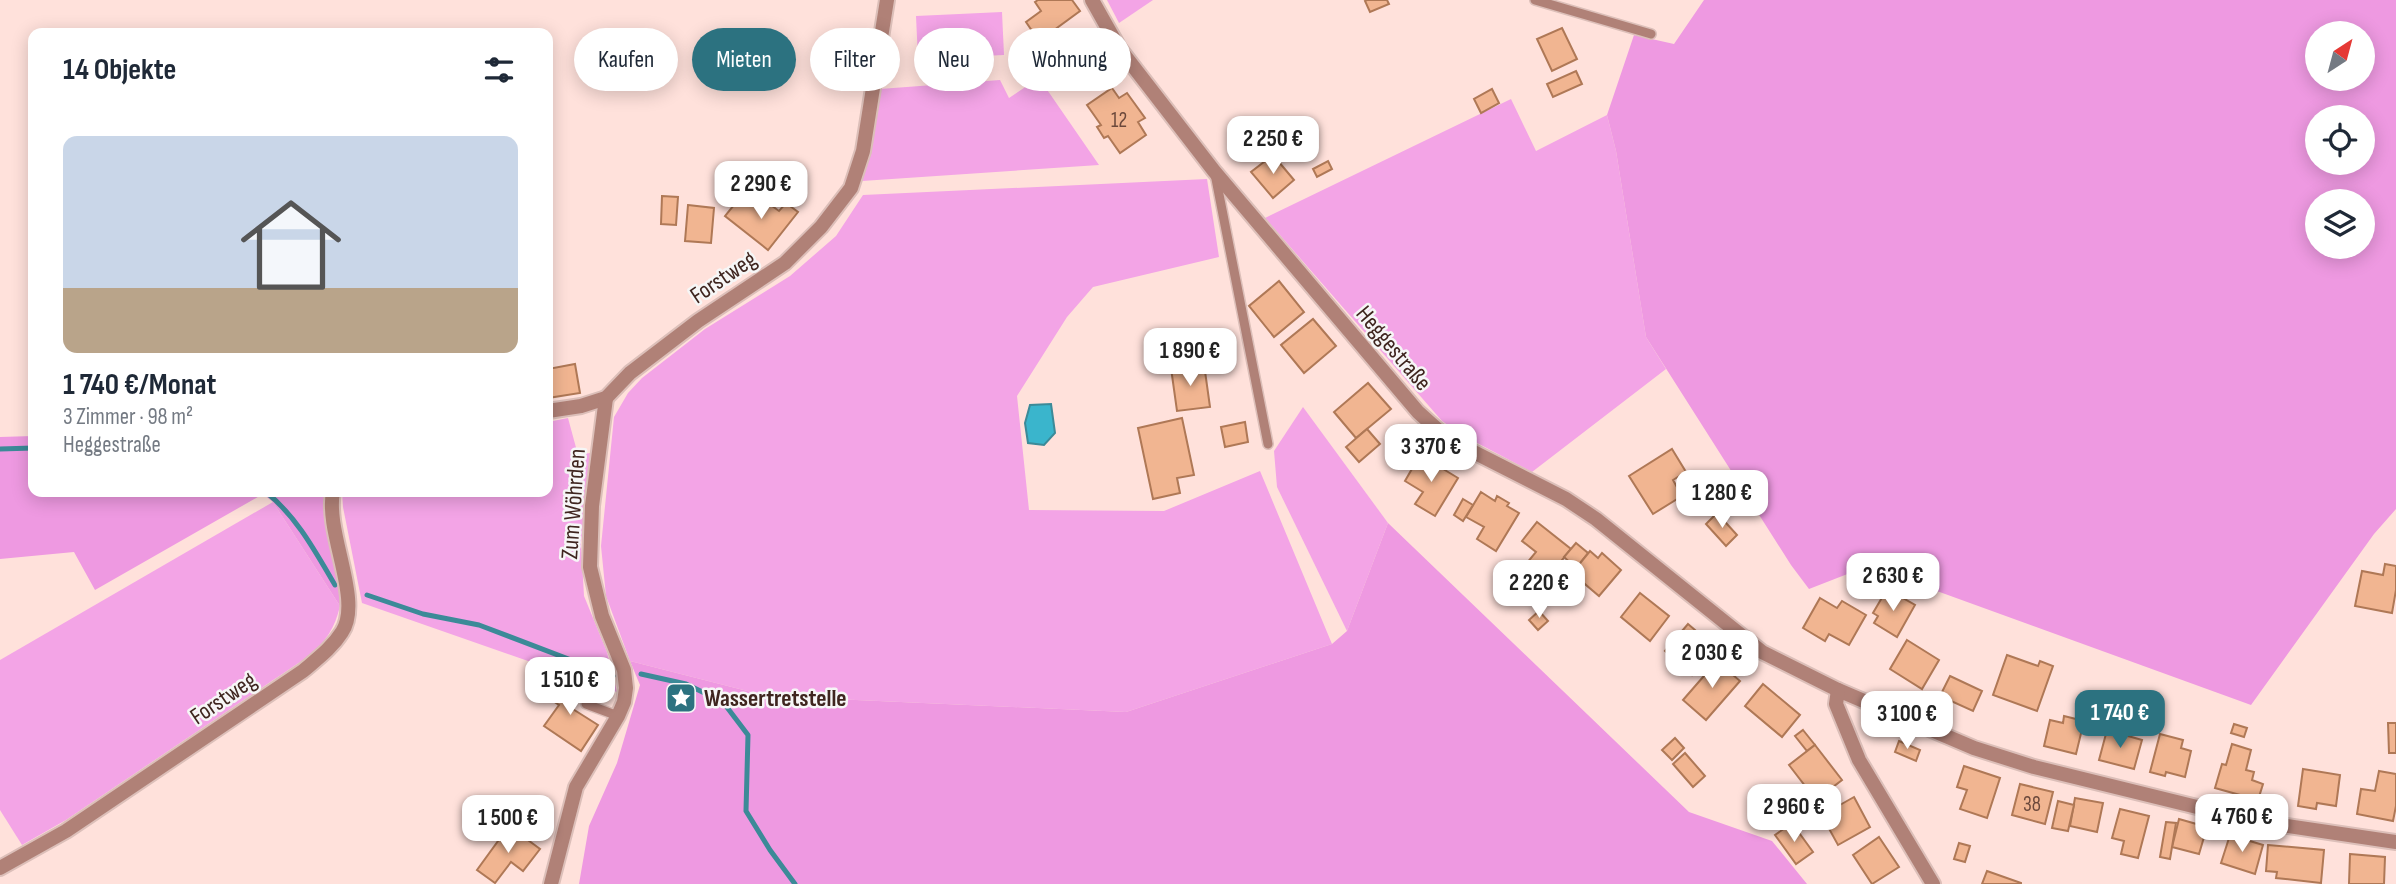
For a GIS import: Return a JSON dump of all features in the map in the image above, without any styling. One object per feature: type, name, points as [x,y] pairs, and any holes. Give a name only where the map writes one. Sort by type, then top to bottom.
[{"type":"street","name":"Forstweg","points":[[606,398],[629,373],[698,321],[785,263],[821,227],[851,188],[863,151],[887,0]]},
{"type":"street","name":"Heggestraße","points":[[1092,0],[1119,48],[1214,171],[1418,412],[1448,439],[1566,499],[1596,519],[1762,652],[1838,690],[1974,748],[2034,767],[2253,821],[2396,842]]},
{"type":"street","points":[[553,410],[581,406],[606,398]]},
{"type":"street","name":"Zum Wöhrden","points":[[551,884],[576,788],[618,716],[626,688],[624,670],[602,616],[590,567],[592,506],[606,398]]},
{"type":"street","name":"Forstweg","points":[[0,868],[66,831],[303,671],[331,647],[344,629],[348,613],[344,576],[332,525],[332,497]]},
{"type":"street","points":[[1838,690],[1836,704],[1859,760],[1933,884]]},
{"type":"lane","points":[[1535,0],[1651,34]]},
{"type":"lane","points":[[1214,171],[1268,444]]},
{"type":"lane","points":[[586,704],[618,716]]},
{"type":"shaded area","points":[[1107,0],[1153,0],[1119,23]]},
{"type":"shaded area","points":[[1704,0],[2396,0],[2396,509],[2374,534],[2251,705],[1868,566],[1809,589],[1646,337],[1616,151],[1607,115],[1634,35],[1674,44]]},
{"type":"shaded area","points":[[1002,12],[1004,55],[994,55],[994,28],[917,28],[916,16]]},
{"type":"shaded area","points":[[994,80],[1000,80],[1009,98],[1020,91],[1048,91],[1099,165],[862,181],[880,91],[900,91],[900,88],[914,86],[914,91],[994,91]]},
{"type":"shaded area","points":[[1511,99],[1536,151],[1607,115],[1616,151],[1646,337],[1666,369],[1532,472],[1462,435],[1442,421],[1265,218]]},
{"type":"shaded area","points":[[1207,179],[1219,257],[1093,287],[1067,317],[1017,396],[1029,510],[1164,511],[1260,471],[1332,644],[1126,712],[767,696],[630,661],[606,596],[601,546],[614,417],[628,393],[642,378],[705,329],[790,276],[836,236],[863,195]]},
{"type":"shaded area","points":[[1303,407],[1388,523],[1347,631],[1277,487],[1274,451]]},
{"type":"shaded area","points":[[568,418],[578,455],[590,453],[581,543],[584,596],[607,652],[617,692],[362,603],[342,497],[553,497],[553,421]]},
{"type":"shaded area","points":[[28,436],[28,497],[258,497],[95,590],[74,552],[0,559],[0,437]]},
{"type":"shaded area","points":[[267,497],[327,497],[341,594],[340,606],[273,502]]},
{"type":"shaded area","points":[[273,502],[340,606],[325,639],[309,656],[66,820],[22,845],[0,810],[0,660]]},
{"type":"shaded area","points":[[1388,523],[1689,812],[1772,841],[1807,884],[579,884],[589,826],[617,763],[640,685],[630,661],[767,696],[1126,712],[1332,644],[1347,631]]},
{"type":"water","points":[[1051,404],[1055,433],[1044,445],[1028,443],[1025,423],[1030,405]]},
{"type":"building","points":[[1072,0],[1080,11],[1057,28],[1030,28],[1026,22],[1041,11],[1035,2]]},
{"type":"building","points":[[1387,0],[1389,4],[1370,12],[1365,1]]},
{"type":"building","points":[[1562,28],[1577,59],[1552,71],[1537,39]]},
{"type":"building","points":[[1576,71],[1582,84],[1553,97],[1547,84]]},
{"type":"building","points":[[1492,89],[1499,103],[1481,113],[1474,99]]},
{"type":"building","points":[[1108,91],[1114,91],[1119,98],[1127,93],[1145,118],[1138,122],[1146,135],[1120,153],[1108,136],[1104,138],[1097,127],[1101,125],[1087,105]]},
{"type":"building","points":[[1273,155],[1294,180],[1273,198],[1251,172]]},
{"type":"building","points":[[1328,161],[1332,169],[1317,177],[1313,169]]},
{"type":"building","points":[[742,195],[762,211],[768,203],[779,211],[786,203],[798,212],[768,250],[725,216]]},
{"type":"building","points":[[662,196],[678,197],[676,225],[661,224]]},
{"type":"building","points":[[688,205],[714,208],[711,243],[685,241]]},
{"type":"building","points":[[1279,281],[1304,312],[1274,337],[1249,306]]},
{"type":"building","points":[[1313,319],[1336,346],[1304,373],[1281,345]]},
{"type":"building","points":[[575,364],[580,393],[553,397],[553,368]]},
{"type":"building","points":[[1204,364],[1210,407],[1177,411],[1171,368]]},
{"type":"building","points":[[1368,383],[1391,409],[1356,438],[1334,412]]},
{"type":"building","points":[[1182,418],[1194,475],[1177,478],[1180,493],[1153,499],[1138,428]]},
{"type":"building","points":[[1245,422],[1248,442],[1225,447],[1221,427]]},
{"type":"building","points":[[1367,429],[1380,444],[1359,462],[1346,447]]},
{"type":"building","points":[[1672,449],[1686,472],[1673,480],[1682,496],[1653,514],[1629,476]]},
{"type":"building","points":[[1420,455],[1458,478],[1435,516],[1415,504],[1423,492],[1405,481]]},
{"type":"building","points":[[1481,492],[1495,501],[1497,496],[1519,513],[1496,551],[1477,539],[1484,527],[1466,517]]},
{"type":"building","points":[[1463,499],[1473,505],[1463,521],[1454,515]]},
{"type":"building","points":[[1717,513],[1737,535],[1726,546],[1706,524]]},
{"type":"building","points":[[1537,522],[1571,549],[1546,580],[1526,564],[1536,552],[1522,541]]},
{"type":"building","points":[[1576,543],[1588,553],[1576,568],[1564,557]]},
{"type":"building","points":[[1590,551],[1598,558],[1602,553],[1621,570],[1599,596],[1572,573]]},
{"type":"building","points":[[2385,564],[2396,566],[2392,613],[2355,606],[2362,571],[2383,575]]},
{"type":"building","points":[[1887,589],[1915,605],[1897,637],[1874,623],[1878,616],[1873,613]]},
{"type":"building","points":[[1640,593],[1669,616],[1650,641],[1621,617]]},
{"type":"building","points":[[1820,598],[1837,608],[1842,601],[1866,615],[1849,645],[1829,634],[1825,641],[1803,628]]},
{"type":"building","points":[[1539,611],[1548,621],[1538,630],[1529,620]]},
{"type":"building","points":[[1688,624],[1716,648],[1692,675],[1665,651]]},
{"type":"building","points":[[1907,640],[1939,660],[1922,689],[1890,669]]},
{"type":"building","points":[[2007,655],[2038,666],[2040,661],[2053,666],[2037,711],[1993,695]]},
{"type":"building","points":[[1717,661],[1740,681],[1706,720],[1683,700]]},
{"type":"building","points":[[1950,676],[1982,691],[1973,711],[1940,696]]},
{"type":"building","points":[[564,677],[580,687],[568,706],[598,725],[581,751],[544,726],[559,705],[550,699]]},
{"type":"building","points":[[1763,684],[1800,715],[1782,737],[1745,706]]},
{"type":"building","points":[[2064,716],[2084,721],[2076,754],[2044,746],[2050,720],[2063,723]]},
{"type":"building","points":[[2388,723],[2396,723],[2396,753],[2389,753]]},
{"type":"building","points":[[2234,724],[2247,728],[2244,737],[2231,733]]},
{"type":"building","points":[[1803,730],[1815,745],[1807,751],[1795,736]]},
{"type":"building","points":[[2107,730],[2142,740],[2134,769],[2099,760]]},
{"type":"building","points":[[2160,734],[2183,740],[2181,748],[2191,751],[2185,777],[2166,772],[2165,776],[2150,772]]},
{"type":"building","points":[[1675,738],[1684,748],[1672,760],[1662,750]]},
{"type":"building","points":[[1899,741],[1920,750],[1916,761],[1895,752]]},
{"type":"building","points":[[2232,744],[2251,750],[2246,770],[2254,772],[2252,780],[2263,784],[2258,800],[2215,788],[2222,764],[2226,765]]},
{"type":"building","points":[[1815,745],[1842,780],[1816,800],[1789,765]]},
{"type":"building","points":[[1685,753],[1705,776],[1693,787],[1673,764]]},
{"type":"building","points":[[1964,766],[2000,778],[1987,818],[1960,809],[1967,790],[1957,787]]},
{"type":"building","points":[[2303,769],[2340,775],[2336,806],[2317,803],[2316,809],[2298,806]]},
{"type":"building","points":[[2379,771],[2396,774],[2393,821],[2357,814],[2361,789],[2375,791]]},
{"type":"building","points":[[2020,784],[2053,792],[2045,824],[2012,815]]},
{"type":"building","points":[[1854,797],[1870,827],[1838,845],[1827,825],[1837,820],[1831,810]]},
{"type":"building","points":[[2075,798],[2103,803],[2097,832],[2070,826]]},
{"type":"building","points":[[2058,801],[2074,805],[2068,831],[2052,828]]},
{"type":"building","points":[[2120,809],[2149,816],[2138,858],[2121,854],[2124,841],[2112,838]]},
{"type":"building","points":[[2179,819],[2207,827],[2199,854],[2172,847]]},
{"type":"building","points":[[2166,822],[2176,823],[2170,859],[2160,857]]},
{"type":"building","points":[[1792,823],[1813,852],[1796,864],[1775,835]]},
{"type":"building","points":[[509,826],[540,849],[523,871],[511,862],[495,883],[477,870]]},
{"type":"building","points":[[2230,835],[2263,845],[2255,874],[2221,863]]},
{"type":"building","points":[[1879,837],[1899,867],[1872,884],[1853,855]]},
{"type":"building","points":[[1959,843],[1970,846],[1965,862],[1954,859]]},
{"type":"building","points":[[2268,845],[2324,850],[2321,883],[2276,878],[2277,872],[2266,871]]},
{"type":"building","points":[[2350,854],[2385,857],[2384,884],[2349,884]]},
{"type":"building","points":[[1987,871],[2021,883],[2021,884],[1982,884]]},
{"type":"waterway","points":[[0,449],[28,448]]},
{"type":"waterway","points":[[272,497],[296,523],[335,585]]},
{"type":"waterway","points":[[367,595],[423,614],[479,625],[613,676]]},
{"type":"waterway","points":[[641,674],[686,684],[723,702],[748,735],[746,811],[795,884]]},
{"type":"place","name":"Wassertretstelle","points":[[681,698]]}]
